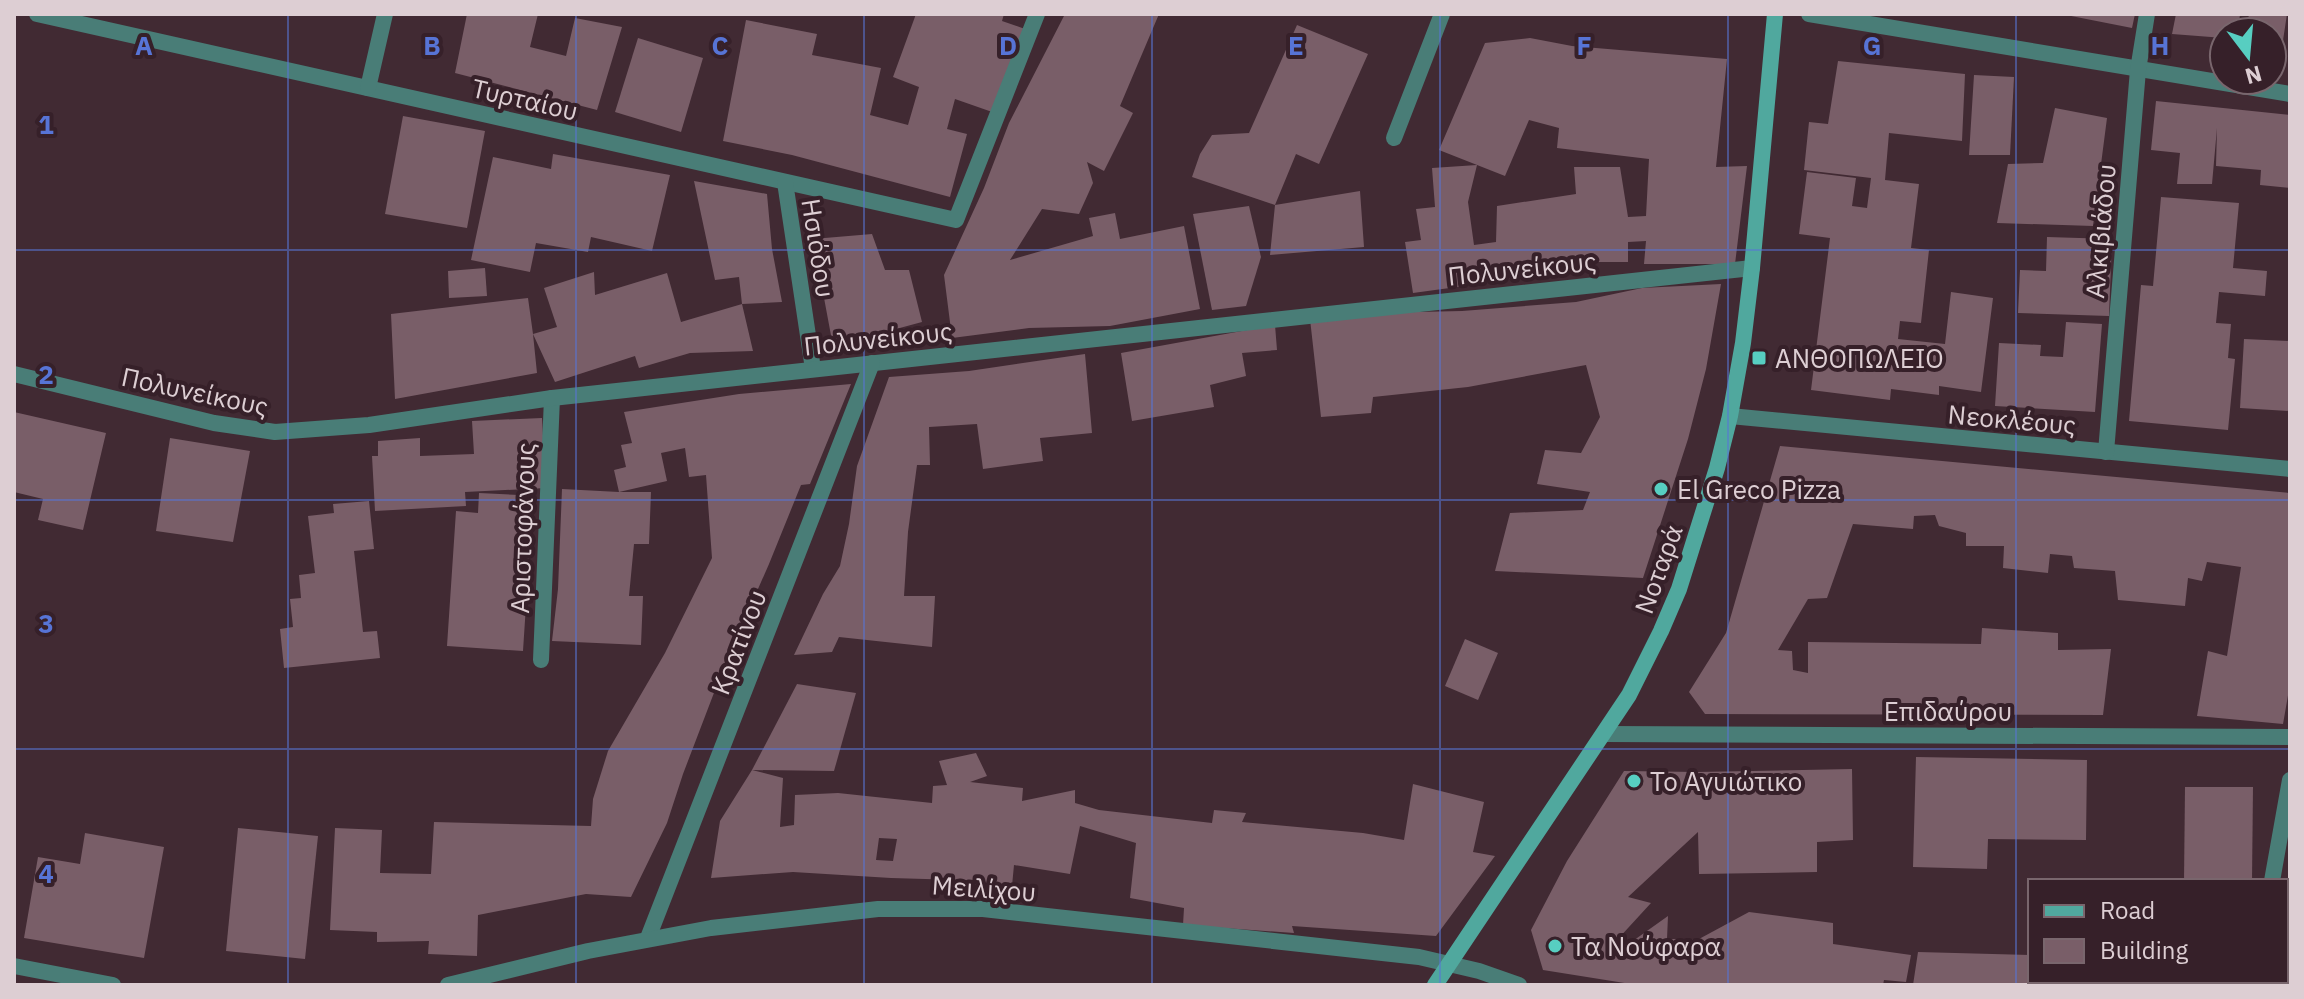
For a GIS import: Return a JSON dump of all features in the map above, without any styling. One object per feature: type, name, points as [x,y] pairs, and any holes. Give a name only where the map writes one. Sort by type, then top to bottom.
[{"type":"main road","name":"Νοταρά","points":[[1435,985],[1605,734],[1629,695],[1679,589],[1730,416],[1752,268],[1775,14]]},
{"type":"street","name":"Τυρταίου","points":[[37,14],[956,220],[1037,14]]},
{"type":"street","points":[[368,88],[385,14]]},
{"type":"street","points":[[1394,138],[1442,14]]},
{"type":"street","points":[[1809,14],[2290,94]]},
{"type":"street","name":"Αλκιβιάδου","points":[[2106,452],[2138,70],[2147,14]]},
{"type":"street","name":"Ησιόδου","points":[[785,182],[813,369]]},
{"type":"street","name":"Πολυνείκους","points":[[14,374],[214,423],[275,432],[369,425],[552,398],[1752,268]]},
{"type":"street","name":"Κρατίνου","points":[[648,938],[872,363]]},
{"type":"street","name":"Αριστοφάνους","points":[[541,660],[552,398]]},
{"type":"street","name":"Νεοκλέους","points":[[1730,416],[2290,469]]},
{"type":"street","name":"Επιδαύρου","points":[[1605,734],[2290,737]]},
{"type":"street","points":[[2272,879],[2290,780]]},
{"type":"street","name":"Μειλίχου","points":[[448,985],[648,938],[878,909],[983,909],[1419,957],[1450,963],[1519,985]]},
{"type":"street","points":[[14,966],[113,985]]},
{"type":"building","points":[[467,14],[538,14],[530,47],[566,56],[575,18],[622,27],[597,110],[455,73]]},
{"type":"building","points":[[916,14],[1004,14],[1002,21],[1025,29],[995,113],[955,99],[947,129],[967,134],[950,197],[792,155],[723,141],[746,20],[817,34],[812,55],[881,68],[870,115],[908,125],[919,87],[893,77]]},
{"type":"building","points":[[1065,14],[1159,14],[1120,106],[1133,113],[1104,171],[1087,162],[1093,183],[1079,214],[1042,209],[1010,260],[1093,236],[1089,218],[1115,213],[1120,239],[1184,226],[1200,309],[1110,326],[1029,328],[952,338],[944,275],[984,188],[1009,123]]},
{"type":"building","points":[[2061,14],[2135,14],[2132,28]]},
{"type":"building","points":[[2176,14],[2240,14],[2208,16],[2208,37],[2172,34]]},
{"type":"building","points":[[2249,14],[2287,14],[2287,16]]},
{"type":"building","points":[[1297,25],[1368,54],[1319,164],[1296,154],[1275,205],[1192,177],[1200,154],[1212,135],[1249,133]]},
{"type":"building","points":[[638,38],[703,58],[681,132],[615,112]]},
{"type":"building","points":[[1530,38],[1572,46],[1727,59],[1716,167],[1747,166],[1735,264],[1644,264],[1646,241],[1628,242],[1628,262],[1581,262],[1501,281],[1413,293],[1405,242],[1421,240],[1416,209],[1435,207],[1432,168],[1477,165],[1468,202],[1474,245],[1496,242],[1497,206],[1576,194],[1574,167],[1620,167],[1628,217],[1646,216],[1649,159],[1557,148],[1559,128],[1529,120],[1505,176],[1439,150],[1485,43]]},
{"type":"building","points":[[1838,61],[1965,74],[1962,141],[1889,133],[1885,180],[1919,184],[1911,248],[1929,250],[1921,323],[1900,321],[1898,339],[1945,344],[1951,292],[1993,298],[1981,392],[1939,386],[1939,395],[1891,389],[1890,400],[1811,390],[1830,238],[1799,234],[1807,172],[1856,178],[1852,206],[1867,208],[1871,178],[1804,170],[1809,122],[1828,124]]},
{"type":"building","points":[[1974,75],[2014,77],[2010,155],[1969,155]]},
{"type":"building","points":[[2156,101],[2290,115],[2290,188],[2260,185],[2261,170],[2216,166],[2217,128],[2212,184],[2177,184],[2180,153],[2151,150]]},
{"type":"building","points":[[2055,108],[2107,118],[2093,226],[1997,223],[2008,164],[2043,163]]},
{"type":"building","points":[[403,116],[485,131],[467,228],[385,214]]},
{"type":"building","points":[[553,154],[670,175],[652,251],[591,237],[588,252],[536,243],[530,272],[471,260],[493,157],[551,169]]},
{"type":"building","points":[[694,181],[767,194],[772,249],[782,302],[742,304],[739,277],[715,280]]},
{"type":"building","points":[[1360,191],[1364,247],[1270,255],[1275,205]]},
{"type":"building","points":[[2161,197],[2239,203],[2233,268],[2267,271],[2265,296],[2219,292],[2216,323],[2231,324],[2228,358],[2235,359],[2228,430],[2129,421],[2141,285],[2153,286]]},
{"type":"building","points":[[1249,206],[1261,257],[1246,306],[1212,310],[1193,214]]},
{"type":"building","points":[[872,234],[885,270],[909,270],[922,322],[833,346],[813,239]]},
{"type":"building","points":[[2047,237],[2112,239],[2109,316],[2018,313],[2020,270],[2046,271]]},
{"type":"building","points":[[485,268],[487,296],[449,298],[448,271]]},
{"type":"building","points":[[594,272],[595,295],[667,273],[681,322],[742,304],[753,351],[690,353],[639,368],[635,356],[555,382],[533,334],[557,327],[544,288]]},
{"type":"building","points":[[1721,284],[1706,369],[1688,439],[1643,578],[1495,571],[1510,513],[1583,510],[1590,492],[1537,484],[1545,450],[1581,453],[1600,417],[1586,365],[1468,387],[1373,397],[1371,413],[1321,417],[1310,319],[1576,302],[1642,288]]},
{"type":"building","points":[[528,298],[537,373],[395,399],[391,314]]},
{"type":"building","points":[[2066,322],[2102,324],[2095,412],[1995,406],[1999,343],[2041,345],[2040,356],[2063,357]]},
{"type":"building","points":[[1275,325],[1277,350],[1242,353],[1246,376],[1210,385],[1214,407],[1132,421],[1121,353]]},
{"type":"building","points":[[2244,339],[2290,341],[2290,411],[2240,408]]},
{"type":"building","points":[[1085,354],[1092,433],[1040,438],[1043,461],[983,469],[977,424],[929,427],[930,465],[917,465],[904,596],[935,596],[932,647],[839,637],[832,652],[794,655],[840,566],[857,466],[889,377],[969,371]]},
{"type":"building","points":[[851,384],[810,484],[801,485],[725,664],[667,823],[631,897],[586,894],[478,915],[477,956],[428,954],[429,941],[377,942],[377,932],[330,930],[335,828],[382,830],[380,873],[431,874],[434,822],[591,826],[593,799],[608,751],[665,653],[712,558],[706,475],[689,477],[685,448],[661,453],[667,481],[619,492],[614,470],[626,467],[621,445],[632,443],[624,412],[739,394]]},
{"type":"building","points":[[14,412],[106,433],[83,530],[38,520],[43,499],[14,492]]},
{"type":"building","points":[[542,418],[546,488],[465,492],[466,506],[375,511],[372,456],[378,456],[378,441],[420,438],[420,456],[474,454],[472,421]]},
{"type":"building","points":[[170,438],[250,451],[233,542],[156,531]]},
{"type":"building","points":[[1780,446],[2290,493],[2290,684],[2283,724],[2197,716],[2208,651],[2227,656],[2241,567],[2207,562],[2202,581],[2188,578],[2185,606],[2118,600],[2115,571],[2074,568],[2072,556],[2050,554],[2048,573],[2003,568],[2004,546],[1966,546],[1966,533],[1939,526],[1935,515],[1914,516],[1913,529],[1853,524],[1827,598],[1808,599],[1778,650],[1792,651],[1793,670],[1808,673],[1808,642],[1981,644],[1982,628],[2058,633],[2058,650],[2111,649],[2103,715],[1705,714],[1689,692],[1726,633]]},
{"type":"building","points":[[562,489],[651,492],[649,544],[634,544],[629,596],[643,596],[641,645],[552,641],[558,589]]},
{"type":"building","points":[[479,493],[519,495],[518,512],[532,513],[523,651],[447,646],[456,511],[478,513]]},
{"type":"building","points":[[369,501],[374,549],[354,551],[363,632],[377,631],[380,658],[284,668],[280,629],[293,627],[290,599],[301,598],[299,575],[315,573],[308,516],[334,513],[333,504]]},
{"type":"building","points":[[1465,639],[1498,653],[1478,700],[1445,686]]},
{"type":"building","points":[[797,684],[856,693],[834,771],[752,770]]},
{"type":"building","points":[[976,753],[987,776],[970,782],[1023,788],[1022,801],[1075,790],[1075,803],[1099,810],[1212,823],[1214,810],[1246,813],[1242,822],[1363,833],[1404,840],[1413,784],[1484,802],[1473,852],[1495,856],[1436,936],[1292,926],[1294,933],[1183,925],[1184,908],[1130,898],[1136,843],[1080,826],[1070,874],[1014,865],[1012,886],[959,880],[793,872],[711,878],[720,821],[752,770],[783,778],[780,827],[794,825],[795,795],[838,793],[932,803],[933,786],[947,785],[939,761]],"holes":[[[879,838],[897,839],[893,861],[876,860]]]},
{"type":"building","points":[[1916,757],[2087,760],[2086,840],[1988,839],[1987,869],[1913,867]]},
{"type":"building","points":[[1852,769],[1853,840],[1817,842],[1817,872],[1699,874],[1698,832],[1628,897],[1651,903],[1606,952],[1629,959],[1630,943],[1668,916],[1667,939],[1699,939],[1749,912],[1833,923],[1833,944],[1911,955],[1906,982],[1884,980],[1883,985],[1637,985],[1543,970],[1531,930],[1567,861],[1624,771]]},
{"type":"building","points":[[2185,787],[2253,787],[2252,879],[2184,879]]},
{"type":"building","points":[[238,828],[318,836],[305,959],[226,951]]},
{"type":"building","points":[[85,833],[164,847],[144,958],[24,938],[38,857],[80,864]]},
{"type":"building","points":[[1918,952],[2028,955],[2028,983],[2130,983],[2130,985],[1913,985]]},
{"type":"place","name":"ΑΝΘΟΠΩΛΕΙΟ","points":[[1759,358]]},
{"type":"place","name":"El Greco Pizza","points":[[1661,489]]},
{"type":"place","name":"Το Αγυιώτικο","points":[[1634,781]]},
{"type":"place","name":"Τα Νούφαρα","points":[[1555,946]]}]
